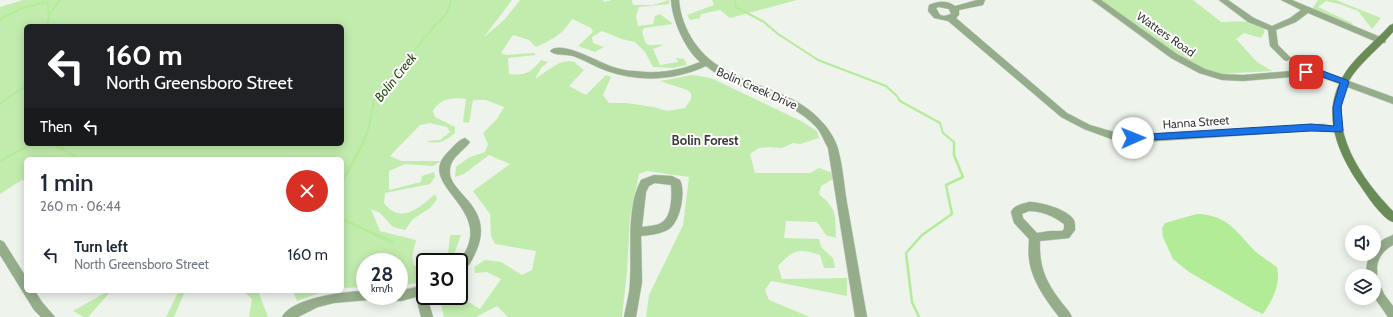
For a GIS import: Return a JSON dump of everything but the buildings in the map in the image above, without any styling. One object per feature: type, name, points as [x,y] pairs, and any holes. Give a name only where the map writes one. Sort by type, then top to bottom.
[{"type":"main road","points":[[1393,27],[1344,82],[1337,107],[1339,130],[1345,151],[1359,177],[1393,218]]},
{"type":"street","name":"Bolin Creek Drive","points":[[675,0],[680,26],[688,42],[705,63],[733,80],[796,104],[815,119],[828,136],[833,148],[861,317]]},
{"type":"street","points":[[954,9],[955,15],[950,18],[938,17],[932,12],[932,7],[942,4],[950,6],[954,9],[980,3],[982,0]]},
{"type":"street","name":"Watters Road","points":[[1096,0],[1174,56],[1202,71],[1222,77],[1243,78],[1306,72],[1323,74],[1393,101]]},
{"type":"street","points":[[1223,0],[1251,20],[1272,29],[1293,20],[1307,9]]},
{"type":"street","points":[[1285,0],[1382,41]]},
{"type":"street","name":"Hanna Street","points":[[950,18],[1064,115],[1087,127],[1114,136],[1144,138],[1323,127],[1339,130]]},
{"type":"street","points":[[1272,29],[1274,46],[1287,58]]},
{"type":"street","points":[[554,51],[574,53],[610,69],[646,75],[682,72],[705,63]]},
{"type":"street","points":[[466,142],[453,153],[447,162],[445,175],[449,185],[471,209],[475,216],[476,235],[468,257]]},
{"type":"street","points":[[630,317],[636,282],[636,232],[641,192],[645,183],[654,179],[672,180],[676,183],[675,210],[671,221],[665,227],[636,232]]},
{"type":"street","points":[[1035,238],[1050,235],[1065,235],[1070,230],[1069,222],[1059,214],[1033,206],[1022,206],[1016,212],[1018,220],[1035,238],[1034,258],[1040,276],[1056,305],[1066,317]]},
{"type":"street","points":[[1371,269],[1376,252],[1385,244],[1393,240]]},
{"type":"street","points":[[0,245],[24,284]]},
{"type":"street","points":[[30,293],[38,306],[49,317]]},
{"type":"street","points":[[288,317],[307,305],[322,300],[356,296]]},
{"type":"street","points":[[1381,298],[1393,315]]},
{"type":"street","points":[[425,305],[427,317]]},
{"type":"shaded area","points":[[23,0],[512,0],[484,37],[505,19],[520,0],[603,0],[604,2],[612,0],[632,0],[633,5],[653,5],[669,0],[669,4],[639,7],[636,16],[638,26],[653,24],[655,16],[660,14],[673,24],[644,28],[642,32],[646,44],[664,45],[653,49],[660,65],[678,62],[676,58],[684,59],[687,65],[673,68],[653,67],[645,52],[635,42],[622,39],[602,31],[592,37],[593,43],[604,47],[595,52],[578,46],[593,32],[591,28],[572,19],[565,29],[557,36],[536,47],[529,40],[513,35],[501,53],[506,55],[535,53],[535,55],[508,58],[509,74],[527,73],[541,60],[548,62],[541,68],[535,79],[559,64],[569,61],[574,62],[584,70],[569,86],[586,95],[606,75],[611,77],[603,95],[609,103],[627,103],[667,111],[685,108],[691,99],[691,93],[687,90],[660,81],[692,75],[711,78],[801,121],[817,131],[819,138],[800,144],[793,143],[782,148],[759,148],[750,154],[755,173],[810,173],[819,168],[833,173],[833,179],[821,186],[819,194],[830,204],[834,213],[836,238],[826,235],[817,222],[786,221],[784,238],[819,239],[821,247],[833,258],[835,268],[824,268],[820,255],[806,251],[793,253],[778,266],[782,279],[847,278],[847,296],[771,281],[765,290],[769,300],[810,317],[646,317],[649,295],[683,225],[689,177],[647,171],[639,174],[630,217],[627,272],[622,317],[508,317],[497,306],[476,317],[444,317],[441,305],[468,305],[468,302],[480,309],[501,279],[487,272],[475,273],[474,267],[485,260],[501,262],[522,275],[532,270],[536,251],[495,244],[491,236],[490,214],[473,191],[510,164],[489,155],[464,174],[455,177],[456,167],[468,158],[485,152],[488,144],[483,133],[497,119],[504,107],[486,100],[473,100],[469,123],[463,122],[466,99],[456,98],[443,101],[433,111],[435,117],[455,127],[455,133],[442,142],[435,143],[426,141],[440,140],[450,132],[447,127],[430,123],[420,125],[390,156],[401,161],[441,161],[433,166],[405,164],[389,171],[389,190],[421,182],[422,176],[434,172],[435,177],[430,184],[385,193],[384,203],[390,210],[403,214],[416,209],[435,194],[437,199],[430,208],[413,219],[405,230],[393,227],[380,213],[371,209],[380,231],[416,240],[412,257],[414,266],[416,266],[416,283],[408,285],[408,253],[356,253],[356,287],[344,288],[344,157],[24,157],[24,181],[22,180],[0,194],[0,7]]},
{"type":"shaded area","points":[[712,0],[797,0],[730,18],[720,10],[701,14],[700,18],[690,20],[687,15],[714,5]]},
{"type":"shaded area","points":[[1101,0],[1193,0],[1221,22],[1239,21],[1257,24],[1265,31],[1261,38],[1244,33],[1236,39],[1257,62],[1272,71],[1218,74],[1197,69]]},
{"type":"shaded area","points":[[1318,0],[1336,0],[1381,18],[1372,29],[1358,11],[1326,1],[1318,7],[1352,23],[1353,25],[1312,9]]},
{"type":"shaded area","points":[[1197,214],[1208,215],[1224,221],[1237,231],[1256,252],[1277,267],[1277,285],[1270,303],[1263,314],[1189,272],[1173,259],[1163,237],[1162,228],[1165,223]]},
{"type":"shaded area","points":[[450,235],[461,235],[454,253],[448,253]]},
{"type":"shaded area","points":[[109,293],[88,317],[84,317],[73,311],[103,294]]},
{"type":"shaded area","points":[[178,293],[184,293],[174,317],[166,317]]},
{"type":"shaded area","points":[[245,293],[259,293],[268,317],[249,317],[252,299]]},
{"type":"shaded area","points":[[294,293],[319,293],[297,301]]},
{"type":"waterway","points":[[49,15],[60,0]]},
{"type":"waterway","name":"Bolin Creek","points":[[363,144],[369,127],[374,100],[435,25],[441,20],[449,8],[451,0]]},
{"type":"waterway","points":[[735,0],[736,7],[764,22],[778,34],[818,60],[886,86],[897,96],[900,101],[940,123],[943,133],[954,142],[954,155],[963,177],[946,185],[952,214],[922,235],[906,253],[912,302],[919,317]]},
{"type":"waterway","points":[[0,19],[22,8],[47,2],[49,15]]},
{"type":"waterway","points":[[47,24],[49,15]]},
{"type":"waterway","points":[[22,88],[24,84]]},
{"type":"waterway","points":[[0,104],[22,88]]},
{"type":"waterway","name":"Bolin Creek","points":[[344,178],[363,143]]},
{"type":"waterway","name":"Bolin Creek","points":[[0,161],[27,146]]},
{"type":"waterway","name":"Bolin Creek","points":[[56,146],[62,149]]},
{"type":"waterway","name":"Bolin Creek","points":[[62,149],[77,157]]},
{"type":"waterway","points":[[344,220],[392,242]]},
{"type":"district","name":"Bolin Forest","points":[[705,140]]},
{"type":"route","points":[[1133,138],[1323,127],[1339,130],[1337,107],[1344,82],[1316,72],[1306,72]]}]
